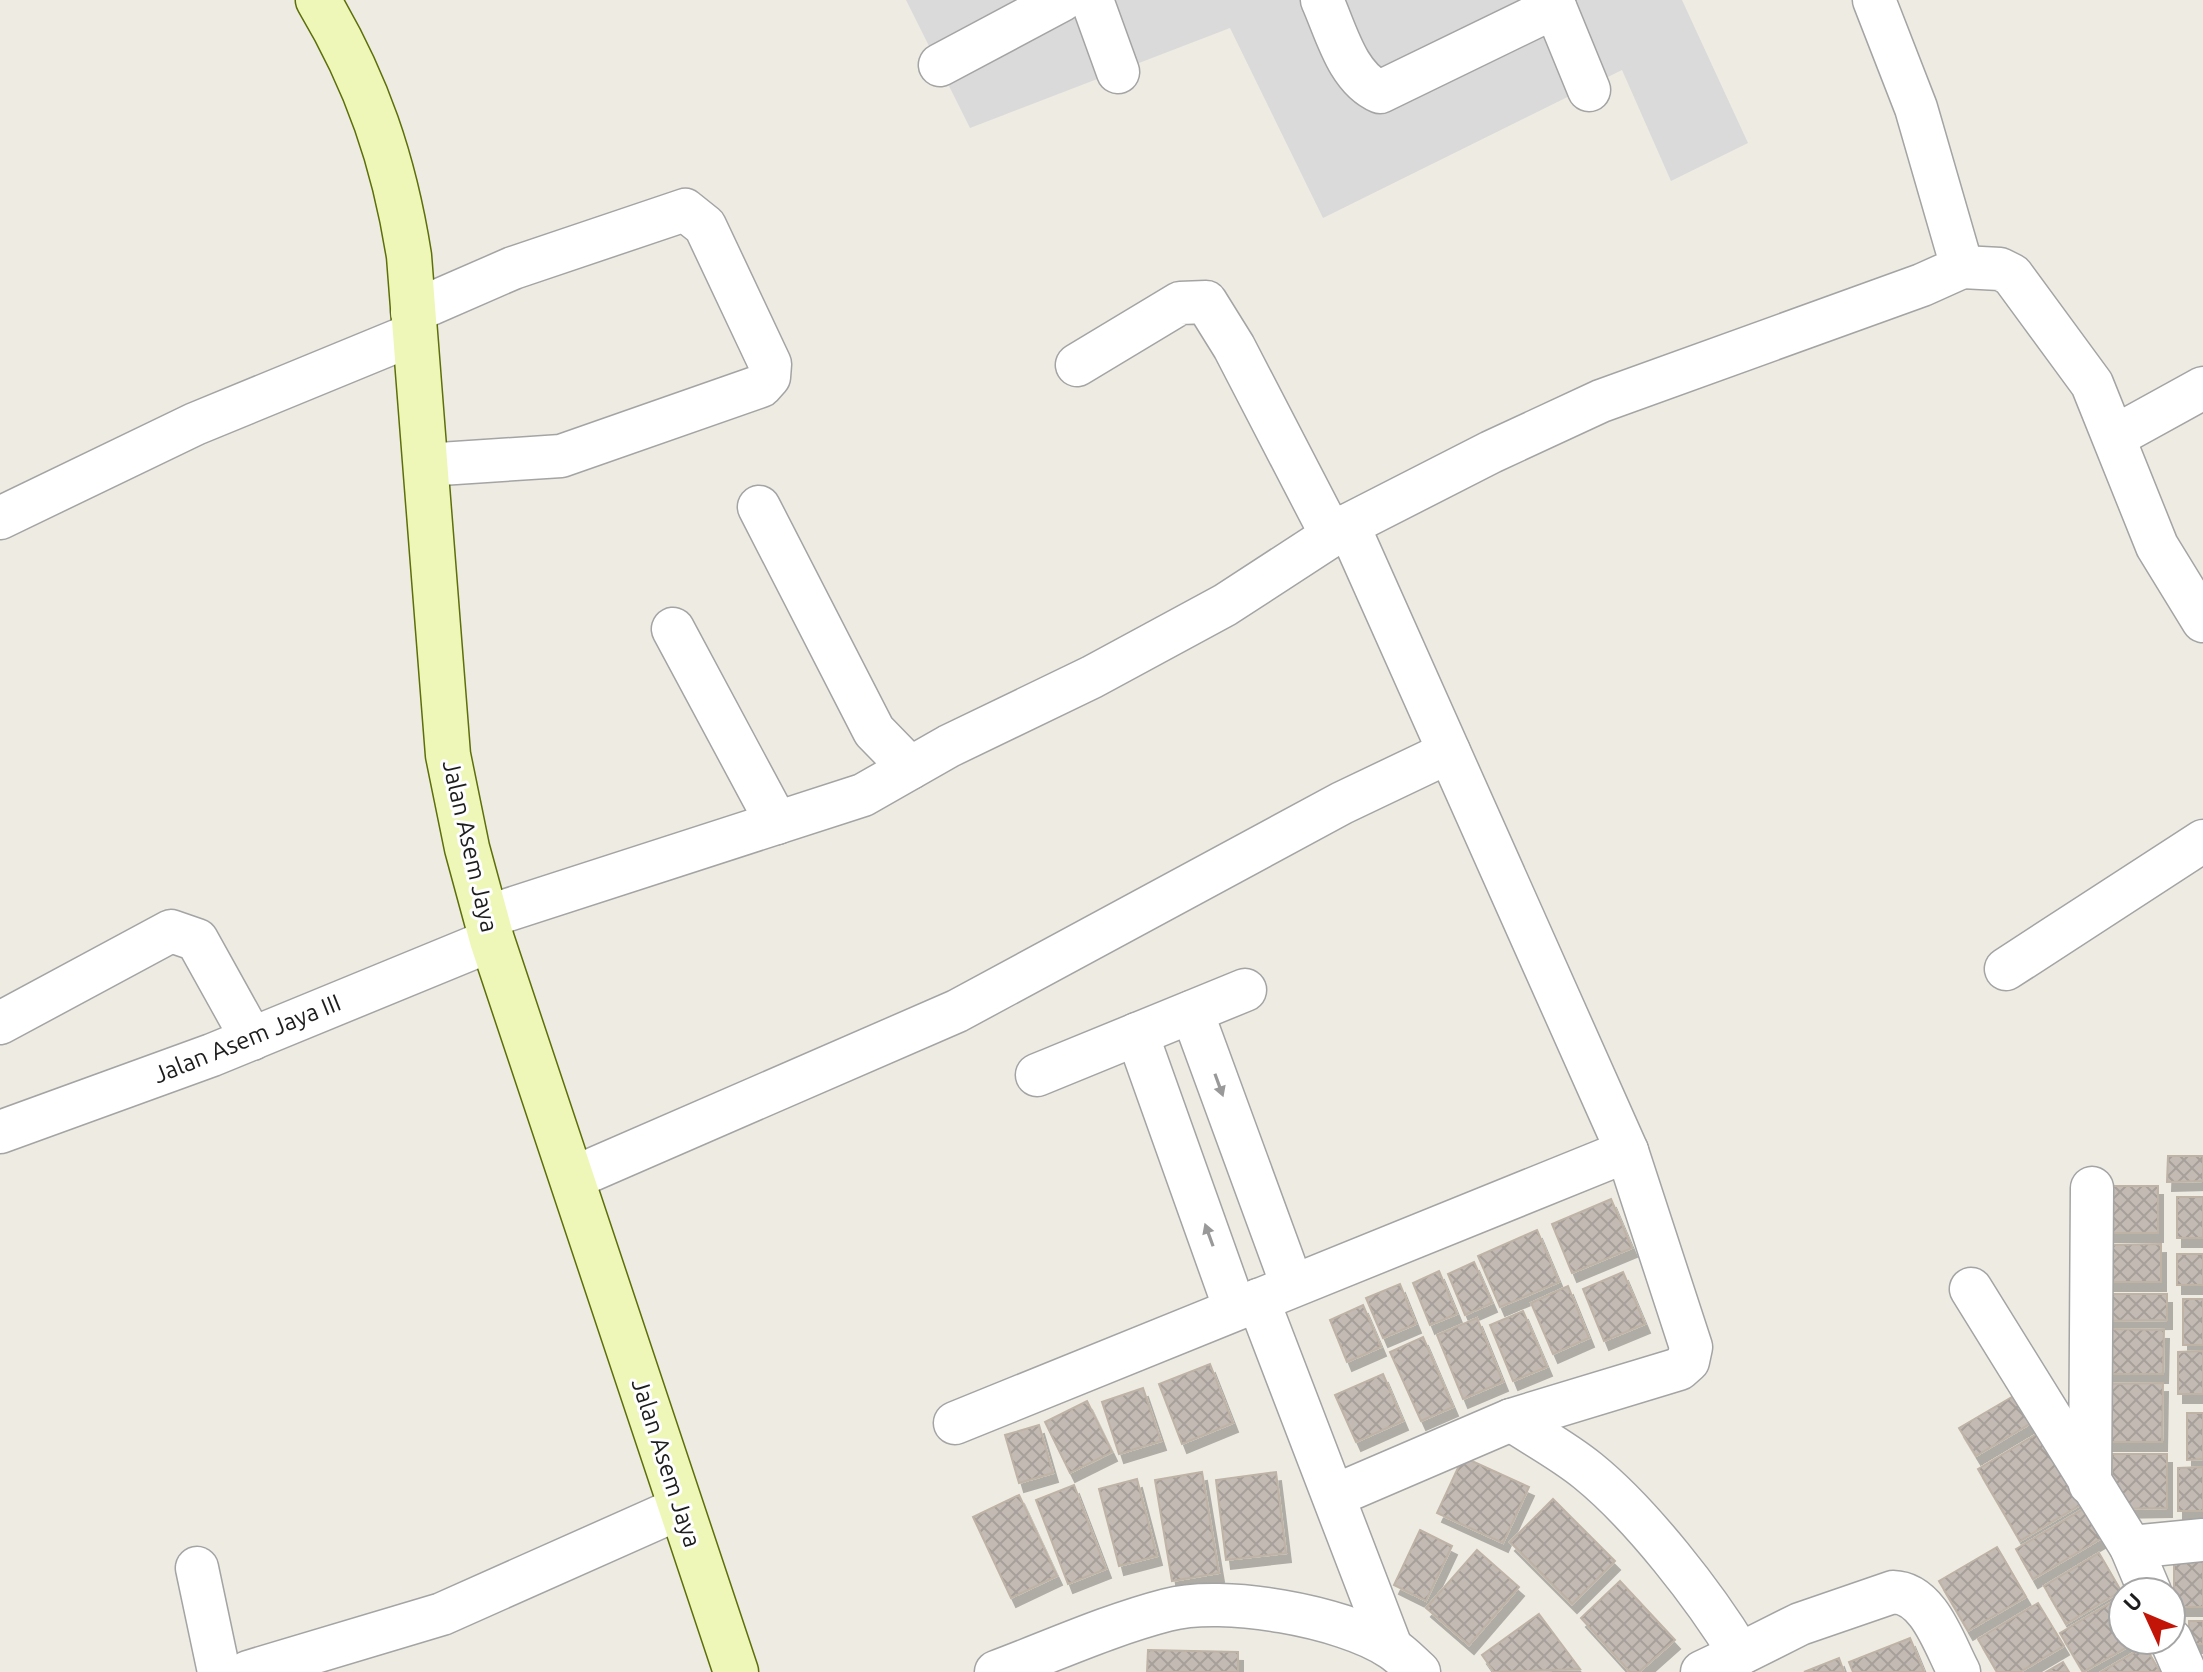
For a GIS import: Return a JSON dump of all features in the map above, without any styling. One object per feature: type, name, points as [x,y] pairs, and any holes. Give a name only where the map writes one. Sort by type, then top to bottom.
[{"type":"main road","name":"Jalan Asem Jaya","points":[[318,0],[357,73],[385,142],[400,198],[448,755],[489,928],[736,1672]]},
{"type":"street","points":[[1322,0],[1355,74],[1366,86],[1380,92],[1553,4],[1589,90]]},
{"type":"street","points":[[1874,0],[1916,108],[1962,267],[2000,269],[2012,275],[2092,384],[2157,546],[2203,621]]},
{"type":"street","points":[[940,65],[1066,1],[1118,72]]},
{"type":"street","points":[[0,518],[413,323],[513,268],[685,210],[705,226],[770,364],[769,377],[761,386],[561,456],[425,465]]},
{"type":"street","name":"Jalan Asem Jaya III","points":[[0,1132],[252,1039],[489,928],[777,823],[863,795],[1225,605],[1340,531],[1601,401],[1922,285],[1962,267]]},
{"type":"street","points":[[1077,365],[1180,303],[1206,302],[1340,531],[1449,752],[1627,1151],[1691,1347],[1688,1361],[1679,1369],[1511,1420],[1334,1496]]},
{"type":"street","points":[[2114,437],[2203,388]]},
{"type":"street","points":[[759,507],[874,731],[910,768]]},
{"type":"street","points":[[673,629],[777,823]]},
{"type":"street","points":[[573,1178],[957,1011],[1342,803],[1449,752]]},
{"type":"street","points":[[2006,969],[2203,841]]},
{"type":"street","points":[[0,1023],[171,931],[197,940],[252,1039]]},
{"type":"street","points":[[1037,1075],[1245,990]]},
{"type":"street","points":[[1192,1012],[1262,1298]]},
{"type":"street","points":[[1137,1034],[1262,1298],[1334,1496],[1405,1660]]},
{"type":"street","points":[[955,1423],[1627,1151]]},
{"type":"street","points":[[2090,1485],[2092,1188]]},
{"type":"street","points":[[1971,1289],[2131,1547],[2143,1576]]},
{"type":"street","points":[[1511,1420],[1588,1470],[1613,1495],[1715,1614],[1740,1654]]},
{"type":"street","points":[[248,1672],[442,1614],[680,1508]]},
{"type":"street","points":[[2131,1547],[2203,1540]]},
{"type":"street","points":[[197,1568],[219,1672]]},
{"type":"street","points":[[1702,1672],[1800,1624],[1893,1592],[1906,1593],[1919,1599],[1959,1672]]},
{"type":"street","points":[[996,1672],[1170,1609],[1225,1604],[1283,1610],[1331,1623],[1405,1660]]},
{"type":"shaded area","points":[[906,0],[1682,0],[1748,143],[1671,181],[1622,70],[1323,218],[1230,28],[970,128]]},
{"type":"building","points":[[2168,1156],[2203,1156],[2203,1181],[2167,1182]]},
{"type":"building","points":[[2109,1186],[2158,1186],[2158,1233],[2109,1233]]},
{"type":"building","points":[[2177,1197],[2203,1197],[2203,1238],[2177,1238]]},
{"type":"building","points":[[1611,1199],[1632,1248],[1572,1273],[1552,1224]]},
{"type":"building","points":[[1537,1230],[1559,1282],[1500,1307],[1478,1256]]},
{"type":"building","points":[[2161,1244],[2161,1282],[2101,1282],[2101,1245]]},
{"type":"building","points":[[2177,1254],[2203,1254],[2203,1285],[2177,1285]]},
{"type":"building","points":[[1474,1262],[1492,1303],[1465,1315],[1448,1274]]},
{"type":"building","points":[[1439,1271],[1457,1314],[1430,1325],[1413,1283]]},
{"type":"building","points":[[1623,1272],[1645,1324],[1604,1341],[1583,1289]]},
{"type":"building","points":[[1400,1284],[1416,1324],[1383,1338],[1366,1298]]},
{"type":"building","points":[[1568,1286],[1589,1338],[1553,1354],[1531,1303]]},
{"type":"building","points":[[2102,1294],[2167,1294],[2167,1320],[2102,1321]]},
{"type":"building","points":[[2183,1299],[2203,1299],[2203,1345],[2183,1345]]},
{"type":"building","points":[[1363,1305],[1381,1347],[1347,1362],[1330,1320]]},
{"type":"building","points":[[1523,1311],[1547,1367],[1513,1381],[1490,1325]]},
{"type":"building","points":[[1477,1318],[1503,1382],[1463,1399],[1437,1335]]},
{"type":"building","points":[[2106,1329],[2164,1330],[2163,1374],[2106,1374]]},
{"type":"building","points":[[1423,1337],[1453,1407],[1421,1421],[1390,1352]]},
{"type":"building","points":[[2203,1351],[2203,1394],[2178,1394],[2178,1352]]},
{"type":"building","points":[[1210,1364],[1233,1423],[1182,1444],[1159,1384]]},
{"type":"building","points":[[1383,1374],[1403,1421],[1356,1442],[1335,1395]]},
{"type":"building","points":[[2163,1383],[2162,1442],[2102,1442],[2102,1384]]},
{"type":"building","points":[[1143,1388],[1161,1441],[1119,1454],[1102,1402]]},
{"type":"building","points":[[2022,1391],[2038,1419],[1976,1456],[1959,1428]]},
{"type":"building","points":[[1087,1401],[1112,1452],[1070,1473],[1045,1422]]},
{"type":"building","points":[[2187,1413],[2203,1413],[2203,1459],[2187,1460]]},
{"type":"building","points":[[1039,1425],[1053,1473],[1019,1483],[1005,1435]]},
{"type":"building","points":[[2040,1432],[2082,1504],[2020,1541],[1978,1469]]},
{"type":"building","points":[[2112,1454],[2167,1454],[2167,1508],[2112,1509]]},
{"type":"building","points":[[1463,1457],[1529,1487],[1503,1543],[1437,1513]]},
{"type":"building","points":[[2203,1467],[2203,1511],[2178,1511],[2178,1468]]},
{"type":"building","points":[[1202,1472],[1219,1573],[1172,1581],[1155,1480]]},
{"type":"building","points":[[1276,1472],[1286,1553],[1226,1560],[1216,1480]]},
{"type":"building","points":[[1137,1479],[1157,1556],[1119,1566],[1099,1489]]},
{"type":"building","points":[[1074,1485],[1106,1569],[1068,1584],[1036,1500]]},
{"type":"building","points":[[1019,1495],[1057,1576],[1011,1598],[973,1517]]},
{"type":"building","points":[[1553,1499],[1615,1561],[1572,1604],[1510,1542]]},
{"type":"building","points":[[2085,1508],[2102,1538],[2033,1579],[2016,1549]]},
{"type":"building","points":[[1420,1530],[1452,1546],[1426,1601],[1394,1585]]},
{"type":"building","points":[[1997,1547],[2026,1597],[1968,1631],[1939,1581]]},
{"type":"building","points":[[2174,1547],[2203,1547],[2203,1607],[2187,1607],[2187,1576],[2174,1576]]},
{"type":"building","points":[[1477,1550],[1519,1587],[1469,1645],[1426,1608]]},
{"type":"building","points":[[2099,1553],[2112,1576],[2107,1576],[2107,1599],[2066,1624],[2044,1586]]},
{"type":"building","points":[[1620,1581],[1675,1640],[1639,1672],[1630,1672],[1581,1618]]},
{"type":"building","points":[[2038,1603],[2064,1646],[2020,1672],[1997,1672],[1978,1639]]},
{"type":"building","points":[[2107,1605],[2107,1656],[2112,1656],[2083,1672],[2060,1633]]},
{"type":"building","points":[[1539,1614],[1580,1669],[1494,1672],[1482,1655]]},
{"type":"building","points":[[2189,1621],[2203,1621],[2203,1644],[2189,1644]]},
{"type":"building","points":[[1910,1638],[1924,1672],[1853,1672],[1849,1662]]},
{"type":"building","points":[[1148,1650],[1238,1652],[1238,1672],[1147,1672]]},
{"type":"building","points":[[2128,1656],[2151,1656],[2160,1672],[2101,1672]]},
{"type":"building","points":[[1839,1658],[1844,1672],[1804,1672]]},
{"type":"building","points":[[2063,1662],[2069,1672],[2046,1672]]}]
